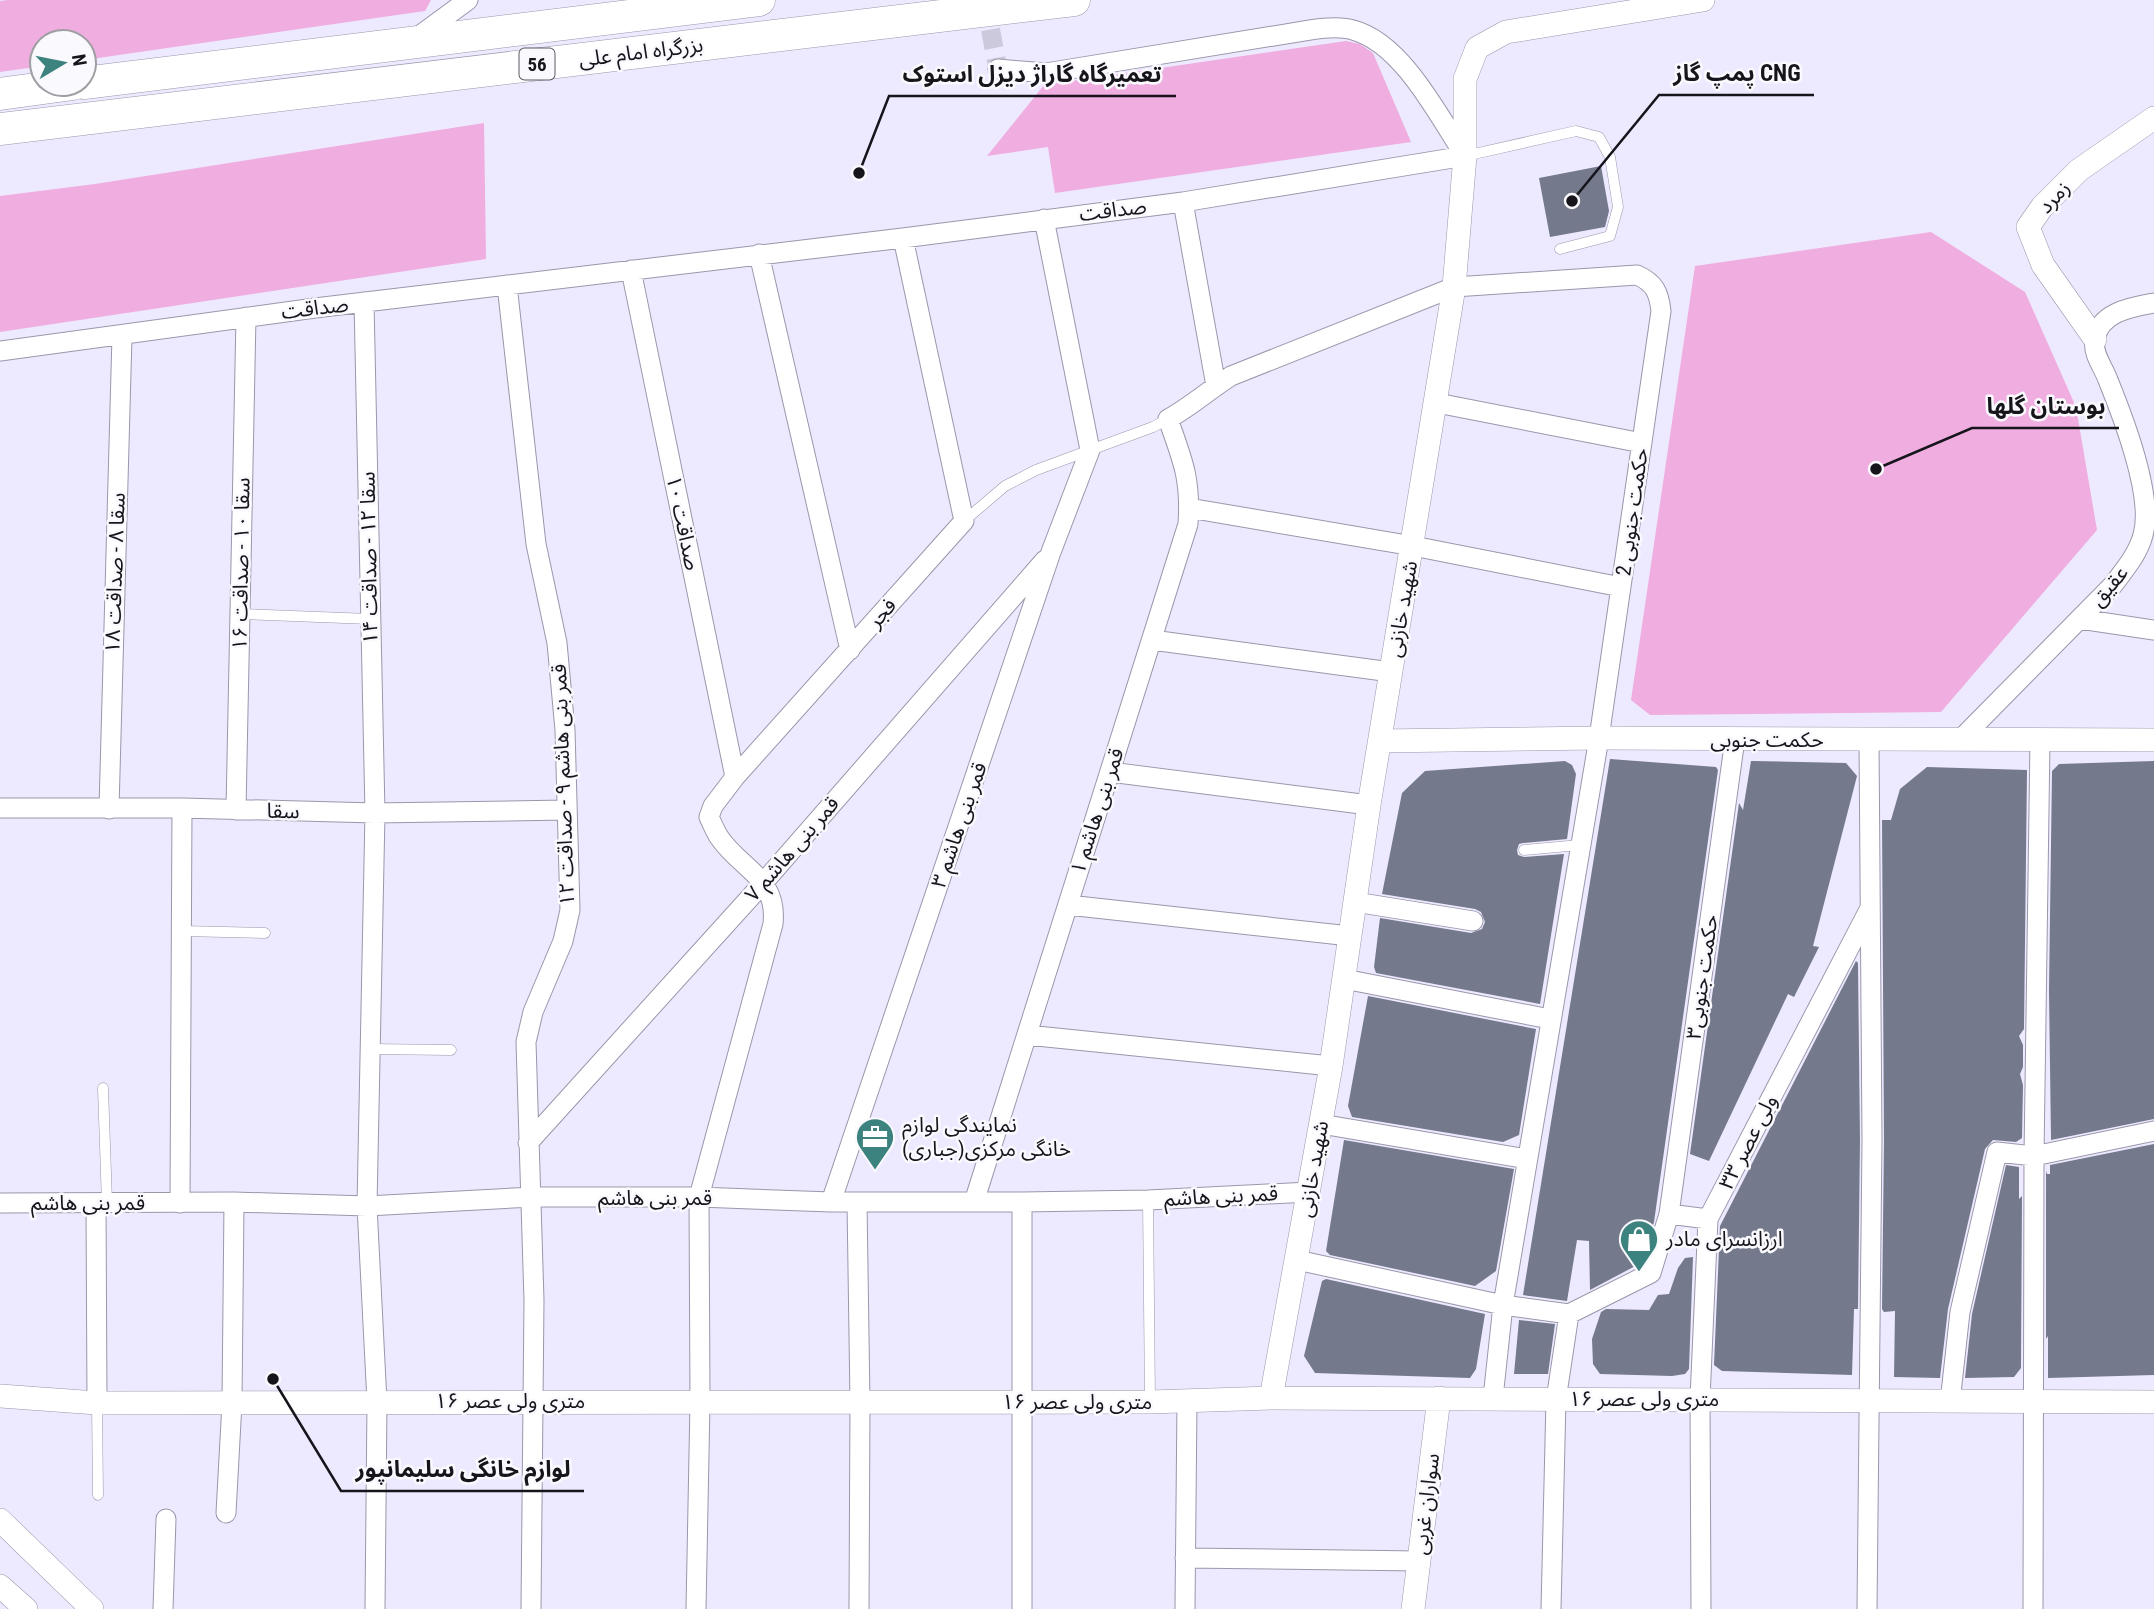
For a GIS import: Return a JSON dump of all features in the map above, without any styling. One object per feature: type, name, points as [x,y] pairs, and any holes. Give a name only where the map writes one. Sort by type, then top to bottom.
[{"type":"highway","name":"بزرگراه امام علی","points":[[98,81],[759,0]]},
{"type":"highway","name":"بزرگراه امام علی","points":[[0,129],[1074,0]]},
{"type":"highway","points":[[0,94],[28,90]]},
{"type":"street","points":[[410,43],[468,0]]},
{"type":"street","name":"شهید خازنی","points":[[1271,1398],[1331,1066],[1369,805],[1437,403],[1454,287],[1465,156],[1465,79],[1476,48],[1506,32],[1703,0]]},
{"type":"street","points":[[998,69],[1046,73],[1310,30],[1352,29],[1373,38],[1393,53],[1421,89],[1465,156]]},
{"type":"street","name":"زمرد","points":[[2095,339],[2043,265],[2028,227],[2042,208],[2079,170],[2154,118]]},
{"type":"street","name":"صداقت","points":[[0,351],[365,302],[1183,202],[1465,156]]},
{"type":"street","points":[[1183,202],[1216,386]]},
{"type":"street","points":[[1044,219],[1090,450]]},
{"type":"street","points":[[904,238],[964,521]]},
{"type":"street","points":[[759,254],[850,650]]},
{"type":"street","name":"صداقت ۱۰","points":[[631,270],[735,777]]},
{"type":"street","name":"حکمت جنوبی 2","points":[[1454,287],[1637,275],[1654,286],[1661,311],[1599,738],[1503,1305],[1493,1398]]},
{"type":"street","name":"قمر بنی هاشم ۹ - صداقت ۱۲","points":[[507,285],[536,544],[557,643],[565,730],[570,910],[563,941],[533,1012],[526,1042],[532,1197],[531,1609]]},
{"type":"street","points":[[1168,419],[1231,376],[1454,287]]},
{"type":"street","name":"سقا ۱۲ - صداقت ۱۴","points":[[365,302],[375,813],[367,1206],[377,1402],[375,1609]]},
{"type":"street","points":[[2095,339],[2112,314],[2154,303]]},
{"type":"street","name":"سقا ۱۰ - صداقت ۱۶","points":[[236,810],[246,317]]},
{"type":"street","name":"سقا ۸ - صداقت ۱۸","points":[[109,809],[122,336]]},
{"type":"street","name":"عقیق","points":[[1960,740],[2113,585],[2132,559],[2143,534],[2146,512],[2141,484],[2126,426],[2096,354],[2095,339]]},
{"type":"street","points":[[1437,403],[1642,443]]},
{"type":"street","name":"قمر بنی هاشم ۱","points":[[974,1202],[1188,524],[1187,474],[1168,419]]},
{"type":"street","name":"قمر بنی هاشم ۳","points":[[831,1202],[1051,552],[1090,450]]},
{"type":"street","points":[[1189,508],[1413,546],[1621,587]]},
{"type":"street","name":"فجر","points":[[764,882],[719,838],[709,817],[713,806],[735,777],[964,521]]},
{"type":"street","name":"قمر بنی هاشم ۷","points":[[528,1143],[764,882],[1051,552]]},
{"type":"street","points":[[2080,619],[2154,630]]},
{"type":"street","points":[[1152,639],[1391,673]]},
{"type":"street","name":"حکمت جنوبی","points":[[1380,741],[1599,738],[2154,740]]},
{"type":"street","name":"حکمت جنوبی۳","points":[[1569,1314],[1651,1273],[1669,1214],[1735,739]]},
{"type":"street","points":[[1867,1609],[1872,1140],[1869,740]]},
{"type":"street","points":[[2033,1609],[2034,1156],[2040,740]]},
{"type":"street","points":[[1110,772],[1369,805]]},
{"type":"street","name":"سقا","points":[[0,808],[182,808],[375,813],[566,810]]},
{"type":"street","points":[[180,1203],[182,808]]},
{"type":"street","points":[[696,1609],[700,1402],[699,1198],[773,924],[775,910],[764,882]]},
{"type":"street","points":[[1355,902],[1473,921]]},
{"type":"street","points":[[1068,905],[1350,936]]},
{"type":"street","name":"ولی عصر ۳۳","points":[[1701,1609],[1700,1399],[1708,1219],[1871,905]]},
{"type":"street","points":[[1344,979],[1550,1018]]},
{"type":"street","points":[[1027,1035],[1331,1066]]},
{"type":"street","points":[[1321,1124],[1527,1159]]},
{"type":"street","points":[[1950,1402],[1960,1312],[1997,1152],[2034,1156],[2154,1131]]},
{"type":"street","name":"قمر بنی هاشم","points":[[0,1203],[234,1202],[367,1206],[532,1197],[1022,1202],[1149,1200],[1309,1192]]},
{"type":"street","points":[[226,1513],[232,1403],[234,1202]]},
{"type":"street","points":[[857,1202],[859,1609]]},
{"type":"street","points":[[1022,1202],[1022,1609]]},
{"type":"street","points":[[97,1403],[101,1203]]},
{"type":"street","points":[[1669,1214],[1708,1219]]},
{"type":"street","points":[[1297,1260],[1503,1305],[1569,1314],[1556,1400],[1551,1609]]},
{"type":"street","name":"۱۶ متری ولی عصر","points":[[0,1396],[97,1403],[1186,1402],[1271,1398],[2154,1402]]},
{"type":"street","name":"سواران غربی","points":[[1413,1609],[1439,1398]]},
{"type":"street","points":[[1185,1609],[1186,1402]]},
{"type":"street","points":[[163,1609],[166,1519]]},
{"type":"street","points":[[0,1520],[70,1598],[92,1609]]},
{"type":"street","points":[[1185,1558],[1419,1561]]},
{"type":"street","points":[[0,1586],[26,1609]]},
{"type":"lane","points":[[1465,156],[1576,131],[1599,138],[1610,157],[1618,207],[1610,236],[1560,249]]},
{"type":"lane","name":"فجر","points":[[964,521],[1005,486],[1035,470],[1168,419]]},
{"type":"lane","points":[[240,614],[370,619]]},
{"type":"lane","points":[[1524,850],[1580,845]]},
{"type":"lane","points":[[182,932],[265,933]]},
{"type":"lane","points":[[370,1049],[451,1050]]},
{"type":"lane","points":[[101,1203],[103,1088]]},
{"type":"lane","points":[[1149,1200],[1150,1402]]},
{"type":"lane","points":[[97,1403],[98,1495]]},
{"type":"shaded area","points":[[431,0],[425,11],[98,58],[98,28],[28,28],[28,68],[0,72],[0,1]]},
{"type":"shaded area","points":[[1346,41],[1360,44],[1373,53],[1411,142],[1055,193],[1048,147],[987,156],[1044,85]]},
{"type":"shaded area","points":[[484,123],[486,259],[0,332],[0,196],[95,184]]},
{"type":"shaded area","points":[[1931,232],[2025,292],[2076,407],[2097,530],[1941,712],[1650,715],[1631,700],[1695,266]]},
{"type":"building","points":[[1601,166],[1609,211],[1605,227],[1550,237],[1539,178]]},
{"type":"building","points":[[1610,759],[1716,767],[1718,770],[1654,1222],[1641,1263],[1590,1290],[1589,1241],[1577,1240],[1567,1301],[1523,1295]]},
{"type":"building","points":[[1565,761],[1572,765],[1576,774],[1567,839],[1523,843],[1519,844],[1517,850],[1518,855],[1524,857],[1564,854],[1540,1004],[1376,973],[1374,967],[1380,918],[1471,933],[1482,929],[1485,922],[1481,912],[1475,909],[1382,894],[1402,793],[1425,771]]},
{"type":"building","points":[[1751,761],[1846,763],[1857,776],[1813,946],[1819,947],[1794,997],[1788,994],[1709,1161],[1690,1154],[1739,803],[1743,810]]},
{"type":"building","points":[[2154,761],[2154,1119],[2051,1140],[2049,990],[2052,771],[2059,764]]},
{"type":"building","points":[[1927,767],[2027,770],[2024,1029],[2019,1036],[2023,1045],[2023,1067],[2020,1074],[2023,1085],[2022,1138],[2016,1142],[1993,1140],[1985,1149],[1948,1309],[1940,1378],[1894,1377],[1895,1311],[1884,1312],[1882,1309],[1882,820],[1891,820],[1900,789]]},
{"type":"building","points":[[1856,961],[1860,1140],[1858,1309],[1854,1309],[1852,1375],[1722,1371],[1714,1365],[1720,1226]]},
{"type":"building","points":[[1368,996],[1536,1029],[1519,1135],[1503,1142],[1352,1117],[1348,1106]]},
{"type":"building","points":[[1344,1140],[1514,1169],[1496,1271],[1475,1286],[1330,1255],[1326,1251]]},
{"type":"building","points":[[2154,1144],[2154,1375],[2048,1378],[2046,1171],[2050,1174],[2050,1165]]},
{"type":"building","points":[[2006,1165],[2019,1167],[2019,1199],[2022,1196],[2021,1368],[2014,1377],[1965,1378],[1972,1314]]},
{"type":"building","points":[[1693,1257],[1689,1369],[1685,1374],[1672,1376],[1600,1374],[1593,1364],[1592,1339],[1601,1312],[1606,1309],[1649,1310],[1658,1295],[1669,1294],[1678,1268],[1685,1258]]},
{"type":"building","points":[[1326,1279],[1485,1314],[1476,1369],[1470,1378],[1315,1373],[1304,1356],[1322,1281]]},
{"type":"building","points":[[1519,1320],[1555,1324],[1548,1374],[1514,1374]]},
{"type":"tunnel","points":[[985,1],[998,69]]},
{"type":"place","name":"تعمیرگاه گاراژ دیزل استوک","points":[[859,173]]},
{"type":"place","name":"پمپ گاز CNG","points":[[1572,201]]},
{"type":"place","name":"بوستان گلها","points":[[1876,469]]},
{"type":"place","name":"نمایندگی لوازم خانگی مرکزی(جباری)","points":[[875,1171]]},
{"type":"place","name":"ارزانسرای مادر","points":[[1639,1273]]},
{"type":"place","name":"لوازم خانگی سلیمانپور","points":[[273,1379]]}]
